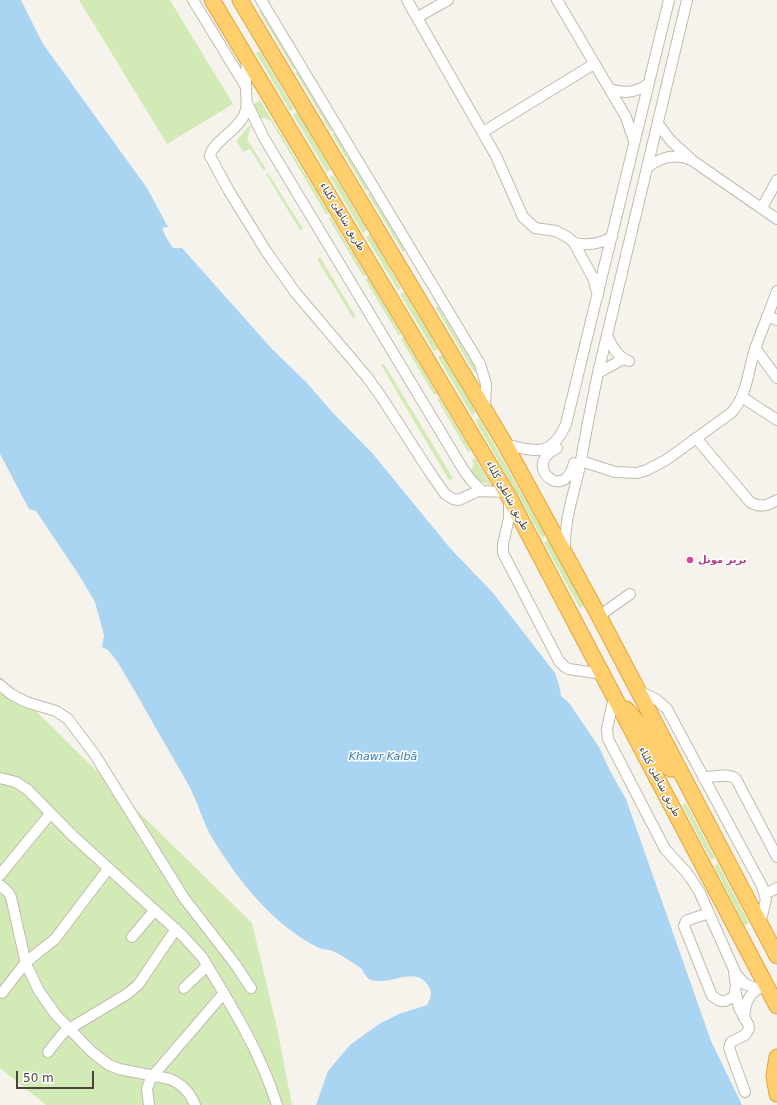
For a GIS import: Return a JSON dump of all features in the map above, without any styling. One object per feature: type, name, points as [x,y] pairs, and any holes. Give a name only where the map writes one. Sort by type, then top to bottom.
[{"type":"highway","name":"طريق شاطئ كلباء","points":[[212,0],[507,495],[614,697],[762,987],[777,1006]]},
{"type":"highway","points":[[240,0],[485,408],[599,616],[777,956]]},
{"type":"highway","points":[[614,697],[638,720],[661,762],[671,769],[679,769]]},
{"type":"highway","points":[[777,1058],[774,1076],[777,1094]]},
{"type":"street","points":[[193,0],[246,87]]},
{"type":"street","points":[[261,0],[480,364],[486,384],[485,408]]},
{"type":"street","points":[[407,0],[496,156],[520,213],[525,220],[535,228],[561,233],[574,243],[592,278],[598,295]]},
{"type":"street","points":[[418,17],[448,0]]},
{"type":"street","points":[[557,0],[626,117],[633,134],[634,143]]},
{"type":"street","points":[[505,444],[535,451],[548,447],[559,438],[569,416],[668,0]]},
{"type":"street","points":[[565,553],[567,514],[581,461],[598,373],[687,0]]},
{"type":"street","points":[[247,58],[247,103],[245,114],[235,129],[210,152],[211,159],[246,221],[295,292],[367,377],[444,494],[453,499],[459,500],[474,492],[482,491],[507,495],[509,518],[503,544],[503,553],[559,661],[565,667],[573,670],[602,674]]},
{"type":"street","points":[[483,132],[594,64]]},
{"type":"street","points":[[610,89],[630,92],[640,89],[649,83]]},
{"type":"street","points":[[247,103],[264,138],[463,469],[470,479],[482,491]]},
{"type":"street","points":[[658,124],[671,141],[693,161],[777,219]]},
{"type":"street","points":[[648,167],[658,160],[669,157],[681,157],[693,161]]},
{"type":"street","points":[[762,208],[777,180]]},
{"type":"street","points":[[574,243],[594,244],[612,237]]},
{"type":"street","points":[[581,461],[615,472],[637,472],[647,470],[657,466],[731,413],[736,408],[742,397],[755,348],[772,318],[777,291]]},
{"type":"street","points":[[598,373],[626,360],[614,348],[607,336]]},
{"type":"street","points":[[755,348],[777,378]]},
{"type":"street","points":[[742,397],[777,420]]},
{"type":"street","points":[[569,416],[569,427],[565,437],[559,446],[546,455],[542,463],[543,471],[548,477],[552,480],[560,481],[568,478],[585,434]]},
{"type":"street","points":[[696,438],[750,502],[763,506],[777,500]]},
{"type":"street","points":[[599,616],[630,594]]},
{"type":"street","points":[[0,685],[11,694],[26,702],[56,710],[68,719],[95,755],[184,898],[231,959],[250,988]]},
{"type":"street","points":[[638,690],[657,700],[667,709],[762,886],[765,894],[765,905],[760,924]]},
{"type":"street","points":[[614,697],[607,729],[608,739],[665,849],[693,881],[740,980],[745,984],[762,987]]},
{"type":"street","points":[[712,793],[722,776]]},
{"type":"street","points":[[703,777],[731,776],[738,782],[777,857]]},
{"type":"street","points":[[0,778],[16,782],[28,790],[50,814],[108,869],[176,928],[193,946],[239,1018],[257,1053],[277,1105]]},
{"type":"street","points":[[0,875],[50,814]]},
{"type":"street","points":[[2,993],[26,962],[55,939],[108,869]]},
{"type":"street","points":[[0,884],[11,897],[26,962],[39,991],[56,1015],[92,1052],[109,1065],[119,1069],[170,1079],[182,1086],[192,1097],[195,1105]]},
{"type":"street","points":[[765,894],[777,888]]},
{"type":"street","points":[[132,937],[155,910]]},
{"type":"street","points":[[709,913],[688,920],[685,923],[685,929],[712,996],[720,1001],[725,1001],[730,1000],[736,994]]},
{"type":"street","points":[[48,1052],[61,1034],[69,1028],[133,990],[143,979],[176,928]]},
{"type":"street","points":[[184,988],[207,966]]},
{"type":"street","points":[[733,968],[739,1008],[749,1026],[748,1032],[745,1035],[733,1040],[729,1045],[729,1048],[745,1092]]},
{"type":"street","points":[[744,1018],[745,1003],[748,998],[762,987]]},
{"type":"street","points":[[149,1105],[148,1085],[153,1076],[224,993]]},
{"type":"green space","points":[[79,0],[170,0],[233,104],[167,144]]},
{"type":"green space","points":[[261,10],[296,68],[294,70],[259,11]]},
{"type":"green space","points":[[260,51],[294,109],[290,111],[256,53]]},
{"type":"green space","points":[[298,71],[333,130],[330,131],[296,73]]},
{"type":"green space","points":[[260,100],[329,213],[326,214],[271,121],[258,117],[252,106]]},
{"type":"green space","points":[[297,112],[331,170],[327,172],[293,115]]},
{"type":"green space","points":[[250,125],[247,139],[266,169],[264,171],[250,149],[243,152],[237,142],[237,140]]},
{"type":"green space","points":[[335,133],[369,190],[366,191],[332,134]]},
{"type":"green space","points":[[268,173],[303,229],[300,230],[266,174]]},
{"type":"green space","points":[[334,175],[367,230],[363,233],[330,177]]},
{"type":"green space","points":[[370,192],[405,250],[403,252],[368,194]]},
{"type":"green space","points":[[331,217],[366,275],[363,276],[329,219]]},
{"type":"green space","points":[[370,234],[401,288],[398,290],[366,237]]},
{"type":"green space","points":[[320,257],[356,317],[353,318],[317,259]]},
{"type":"green space","points":[[368,277],[401,334],[399,336],[365,279]]},
{"type":"green space","points":[[404,292],[438,349],[434,351],[400,294]]},
{"type":"green space","points":[[438,306],[477,370],[474,372],[436,308]]},
{"type":"green space","points":[[404,338],[437,394],[434,395],[401,339]]},
{"type":"green space","points":[[442,355],[476,412],[472,415],[438,357]]},
{"type":"green space","points":[[384,364],[453,478],[449,480],[381,365]]},
{"type":"green space","points":[[439,398],[471,451],[468,452],[437,399]]},
{"type":"green space","points":[[479,418],[546,536],[542,538],[475,420]]},
{"type":"green space","points":[[475,458],[491,485],[479,481],[468,471],[473,466],[474,463],[472,460]]},
{"type":"green space","points":[[548,540],[584,606],[580,608],[544,543]]},
{"type":"green space","points":[[0,676],[252,923],[277,1028],[292,1105],[46,1105],[0,1068]]},
{"type":"green space","points":[[686,803],[715,858],[711,860],[682,805]]},
{"type":"green space","points":[[718,864],[749,923],[745,926],[714,866]]},
{"type":"water","name":"Khawr Kalbā","points":[[0,0],[21,0],[43,44],[147,188],[168,227],[162,228],[173,248],[182,248],[272,349],[307,383],[333,413],[373,454],[450,548],[493,593],[555,673],[561,696],[569,703],[599,747],[610,771],[626,799],[711,1041],[742,1105],[316,1105],[328,1071],[350,1045],[379,1024],[399,1014],[427,1005],[431,990],[422,979],[416,977],[409,976],[379,981],[369,979],[361,968],[350,961],[333,951],[314,946],[287,927],[262,904],[239,878],[211,836],[188,784],[117,661],[108,650],[102,647],[104,635],[95,602],[79,575],[36,511],[29,509],[0,454]]},
{"type":"place","name":"بريز موتل","points":[[690,560]]}]
